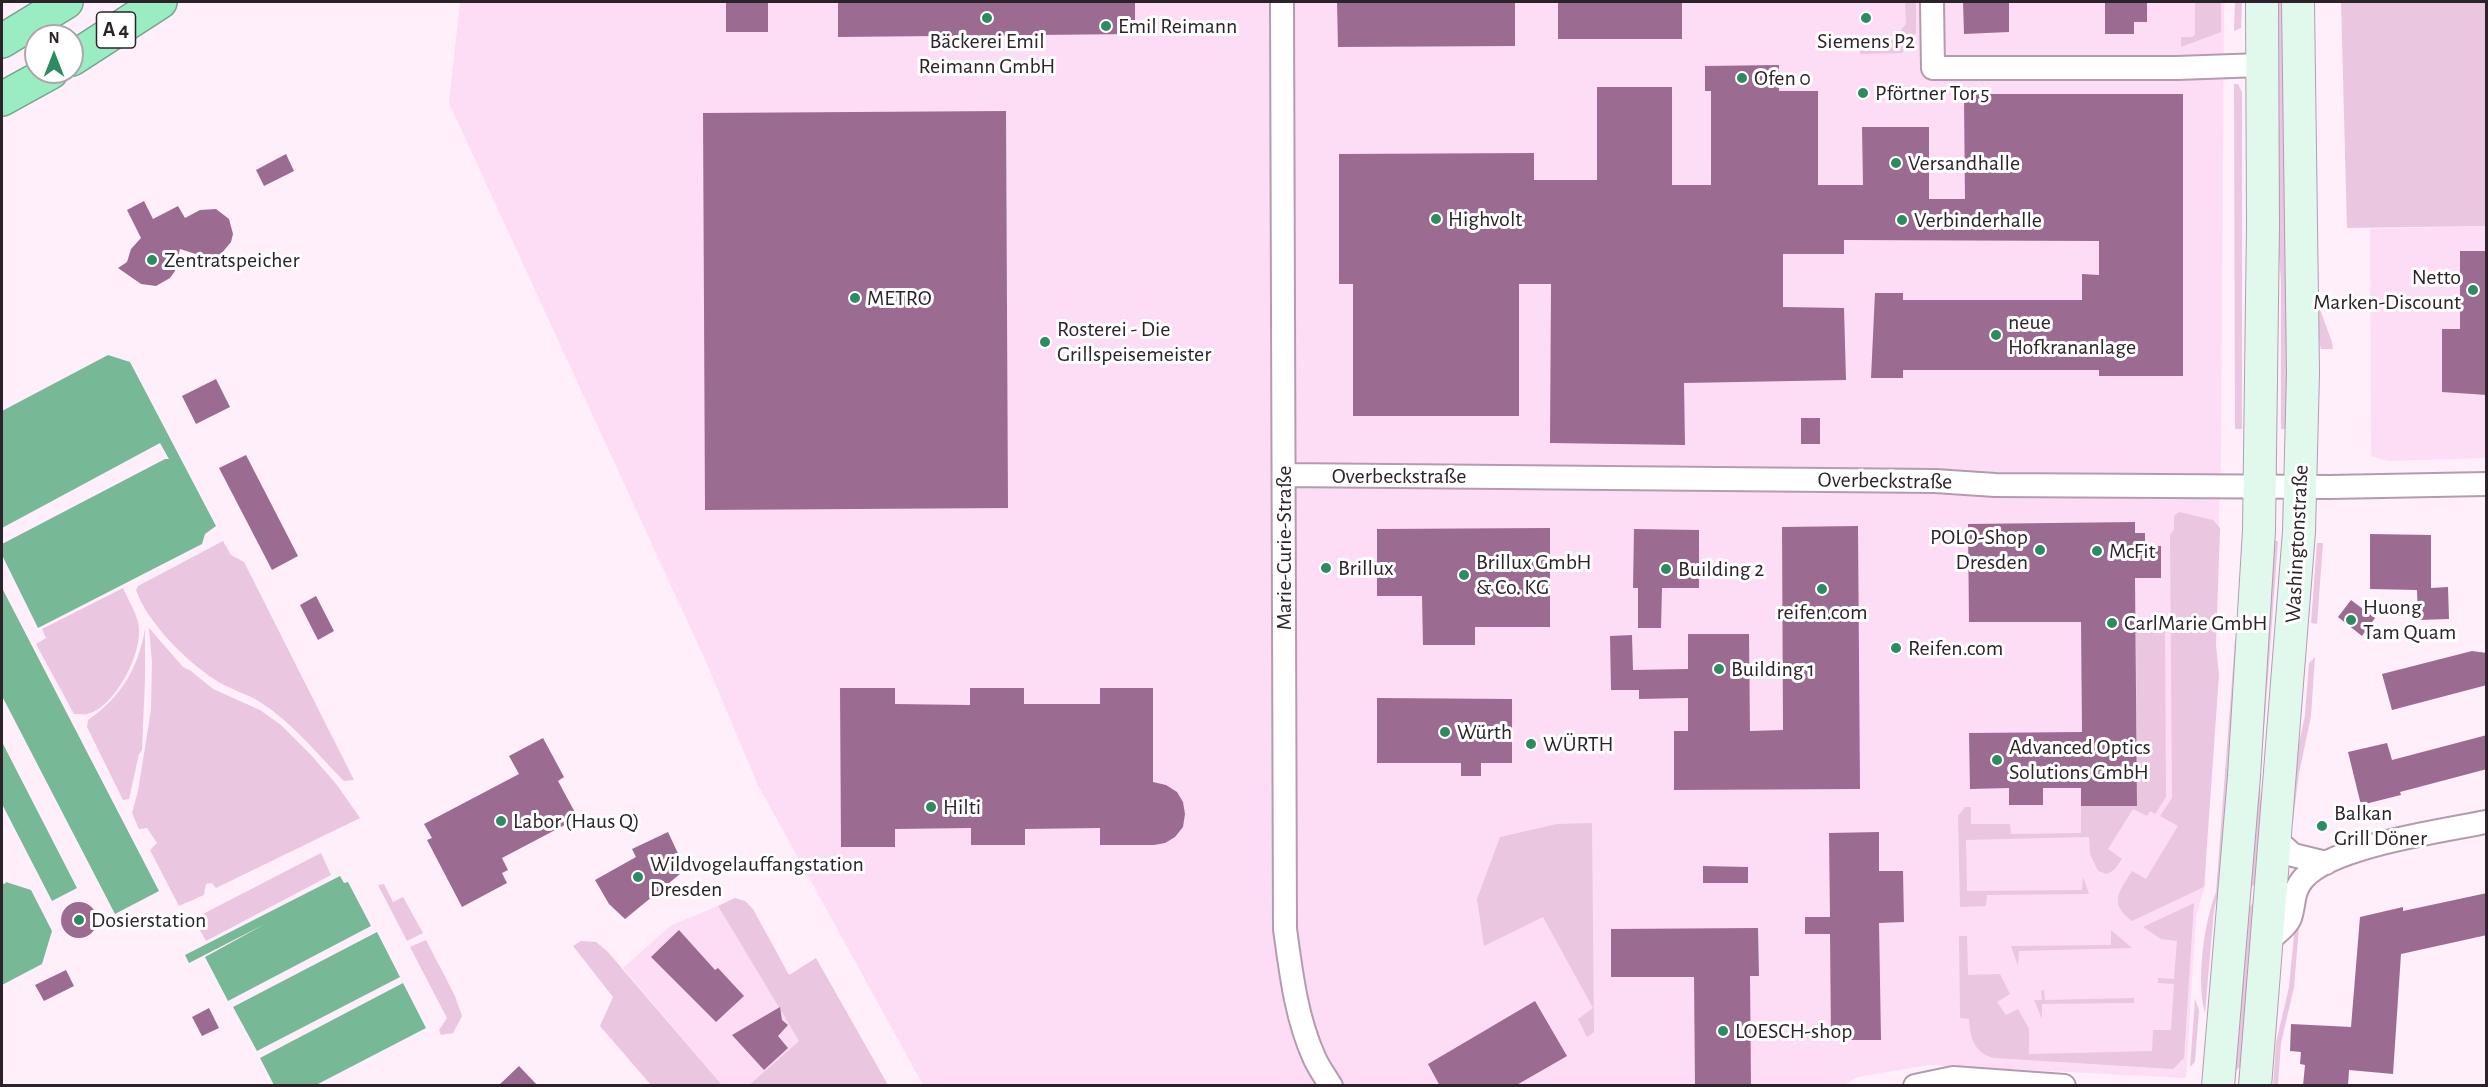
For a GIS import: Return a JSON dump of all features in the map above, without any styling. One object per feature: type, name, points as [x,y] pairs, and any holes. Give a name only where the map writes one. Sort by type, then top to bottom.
[{"type":"highway","name":"A 4","points":[[2,41],[66,2]]},
{"type":"highway","name":"A 4","points":[[84,51],[160,2]]},
{"type":"highway","points":[[2,99],[29,84]]},
{"type":"main road","name":"Washingtonstraße","points":[[2218,1086],[2250,687],[2260,486],[2263,237],[2262,2]]},
{"type":"main road","name":"Washingtonstraße","points":[[2255,1086],[2292,634],[2300,486],[2303,373],[2298,2]]},
{"type":"street","name":"Marie-Curie-Straße","points":[[1281,2],[1285,929],[1291,974],[1302,1022],[1314,1059],[1331,1086]]},
{"type":"street","points":[[1932,2],[1933,68],[2177,68],[2261,65]]},
{"type":"street","name":"Overbeckstraße","points":[[1284,475],[1923,480],[1995,485],[2487,484]]},
{"type":"street","points":[[2268,941],[2290,920],[2294,892],[2304,878],[2326,862],[2360,850],[2487,822]]},
{"type":"street","points":[[2275,839],[2293,855],[2326,862]]},
{"type":"street","points":[[1915,1086],[1953,1078],[2064,1086]]},
{"type":"shaded area","points":[[460,2],[2224,2],[2221,462],[2205,885],[2196,916],[2186,1078],[1928,1065],[1858,1077],[1842,1086],[923,1085],[757,783],[707,664],[449,103]]},
{"type":"shaded area","points":[[1905,2],[1916,2],[1916,33],[1902,53],[1860,54],[1860,40],[1893,39],[1906,24]]},
{"type":"shaded area","points":[[2195,2],[2221,2],[2221,32],[2181,47],[2181,37],[2193,37],[2195,34]]},
{"type":"shaded area","points":[[2235,2],[2242,2],[2241,28],[2234,31]]},
{"type":"shaded area","points":[[2273,2],[2287,2],[2292,429],[2281,429],[2281,282],[2273,171]]},
{"type":"shaded area","points":[[2341,2],[2486,2],[2486,226],[2347,228]]},
{"type":"shaded area","points":[[2234,84],[2238,84],[2242,92],[2242,429],[2235,429]]},
{"type":"shaded area","points":[[2486,226],[2486,458],[2389,461],[2371,456],[2370,229]]},
{"type":"shaded area","points":[[2317,301],[2333,349],[2321,349],[2312,307]]},
{"type":"shaded area","points":[[108,355],[130,362],[216,526],[205,534],[202,544],[38,628],[2,555],[2,544],[165,459],[169,459],[160,443],[2,528],[2,411]]},
{"type":"shaded area","points":[[2179,512],[2213,520],[2220,528],[2216,645],[2219,675],[2204,887],[2132,921],[2120,909],[2118,897],[2120,891],[2132,871],[2146,879],[2178,826],[2160,816],[2172,798],[2170,535],[2174,530],[2174,516]]},
{"type":"shaded area","points":[[223,541],[231,555],[244,562],[354,780],[344,781],[294,729],[272,710],[219,682],[192,662],[169,640],[141,602],[136,590],[138,586]]},
{"type":"shaded area","points":[[2268,541],[2278,541],[2260,784],[2263,838],[2261,877],[2245,894]]},
{"type":"shaded area","points":[[2317,543],[2323,543],[2317,624],[2311,623]]},
{"type":"shaded area","points":[[2,588],[159,891],[115,914],[2,696]]},
{"type":"shaded area","points":[[123,588],[138,622],[139,634],[133,661],[118,689],[109,700],[88,714],[74,714],[36,644],[46,638],[42,629]]},
{"type":"shaded area","points":[[149,628],[183,667],[213,689],[260,710],[281,725],[337,785],[360,818],[216,888],[212,883],[206,884],[204,895],[179,906],[150,850],[157,843],[147,828],[139,829],[132,813],[138,791],[151,710],[152,661]]},
{"type":"shaded area","points":[[145,629],[142,750],[139,754],[129,799],[123,800],[87,727],[88,720],[110,702],[126,681],[138,657]]},
{"type":"shaded area","points":[[2165,631],[2166,797],[2155,814],[2150,811],[2147,816],[2133,809],[2108,849],[2122,859],[2114,870],[2107,874],[2098,871],[2090,854],[2089,837],[1966,840],[1967,891],[2082,890],[2083,877],[2089,894],[1987,895],[1986,906],[1960,907],[1958,816],[1965,807],[1971,807],[1971,824],[2010,824],[2011,834],[2081,833],[2081,806],[2137,806],[2136,632]]},
{"type":"shaded area","points":[[2235,640],[2238,682],[2223,873],[2214,910],[2205,1013],[2202,1000],[2201,969],[2208,919],[2216,892]]},
{"type":"shaded area","points":[[2315,657],[2311,716],[2299,773],[2293,820],[2288,820],[2293,771],[2305,715],[2309,663]]},
{"type":"shaded area","points":[[2,742],[77,888],[52,901],[2,804]]},
{"type":"shaded area","points":[[1592,823],[1594,1032],[1587,1037],[1578,1019],[1593,1008],[1543,917],[1484,946],[1477,899],[1500,837],[1557,824]]},
{"type":"shaded area","points":[[321,853],[331,875],[206,941],[197,925],[199,916]]},
{"type":"shaded area","points":[[340,876],[344,883],[348,882],[371,926],[228,1001],[205,957],[265,924],[189,963],[185,955]]},
{"type":"shaded area","points":[[6,882],[31,890],[52,931],[42,964],[2,985],[2,883]]},
{"type":"shaded area","points":[[384,884],[393,902],[403,897],[423,933],[407,941],[378,885]]},
{"type":"shaded area","points":[[2260,892],[2242,1064],[2234,1073],[2242,919]]},
{"type":"shaded area","points":[[735,898],[745,901],[753,909],[789,975],[816,958],[888,1085],[749,1085],[799,1041],[718,906]]},
{"type":"shaded area","points":[[2194,903],[2184,1058],[2173,1069],[1994,1058],[1987,1056],[1974,1044],[1969,1019],[1960,1018],[1959,936],[1967,936],[1968,975],[2000,974],[2010,994],[1997,1002],[2006,1015],[2018,1009],[2029,1029],[2029,1054],[2152,1051],[2153,1030],[2171,1030],[2174,984],[2158,983],[2158,978],[2174,979],[2177,941],[2161,939],[2143,927]]},
{"type":"shaded area","points":[[718,906],[799,1041],[749,1085],[722,1085],[623,968],[670,926]]},
{"type":"shaded area","points":[[2296,915],[2300,915],[2294,987],[2281,1043],[2278,1085],[2273,1086],[2276,1043],[2289,987]]},
{"type":"shaded area","points":[[2111,930],[2132,948],[2019,951],[2018,966],[2011,946],[2111,945]]},
{"type":"shaded area","points":[[377,932],[400,977],[257,1051],[233,1007]]},
{"type":"shaded area","points":[[426,940],[455,996],[462,1016],[453,1033],[441,1035],[439,1030],[447,1018],[410,947]]},
{"type":"shaded area","points":[[581,941],[596,942],[607,951],[722,1085],[651,1085],[600,1026],[613,997],[573,946]]},
{"type":"shaded area","points":[[403,983],[426,1028],[316,1085],[274,1085],[260,1058]]},
{"type":"shaded area","points":[[2044,990],[2045,1000],[2134,998],[2134,1003],[2042,1004],[2042,1019],[2034,1000],[2042,1000],[2041,991]]},
{"type":"shaded area","points":[[2195,999],[2199,1010],[2195,1062],[2190,1067]]},
{"type":"building","points":[[726,2],[768,2],[768,32],[726,32]]},
{"type":"building","name":"Bäckerei Emil Reimann GmbH","points":[[838,2],[1135,2],[1135,34],[838,37]]},
{"type":"building","points":[[1515,2],[1515,46],[1338,47],[1337,3]]},
{"type":"building","points":[[1558,2],[1682,2],[1682,39],[1558,39]]},
{"type":"building","points":[[1963,2],[2009,2],[2009,32],[1964,34]]},
{"type":"building","points":[[2105,2],[2147,2],[2147,22],[2134,22],[2134,34],[2105,34]]},
{"type":"building","points":[[1779,65],[1779,91],[1818,91],[1818,185],[1863,185],[1862,127],[1929,127],[1929,199],[1965,199],[1964,101],[1974,94],[2183,94],[2183,376],[2099,376],[2099,370],[1903,370],[1903,378],[1871,378],[1875,293],[1903,293],[1903,300],[2082,300],[2082,274],[2099,275],[2099,241],[1844,240],[1844,254],[1783,254],[1783,307],[1844,308],[1846,380],[1684,383],[1685,445],[1550,443],[1551,284],[1519,284],[1519,416],[1353,416],[1353,284],[1339,284],[1339,154],[1534,153],[1534,180],[1597,180],[1597,87],[1672,87],[1672,185],[1711,185],[1711,91],[1705,91],[1705,66]]},
{"type":"building","name":"METRO","points":[[1006,111],[1008,508],[705,510],[703,113]]},
{"type":"building","points":[[286,154],[294,171],[264,186],[256,170]]},
{"type":"building","points":[[144,201],[153,219],[178,206],[185,218],[200,210],[216,209],[229,219],[233,234],[231,242],[221,254],[213,257],[205,257],[180,249],[175,271],[170,278],[156,286],[141,284],[118,268],[127,262],[131,249],[141,238],[127,210]]},
{"type":"building","name":"Netto Marken-Discount","points":[[2460,251],[2487,251],[2487,395],[2442,392],[2442,329],[2460,329]]},
{"type":"building","points":[[216,379],[230,407],[196,424],[182,396]]},
{"type":"building","points":[[1801,418],[1820,418],[1820,444],[1801,444]]},
{"type":"building","points":[[246,455],[298,556],[272,570],[219,468]]},
{"type":"building","points":[[2135,522],[2135,533],[2145,533],[2145,546],[2161,546],[2161,578],[2135,578],[2137,806],[2081,806],[2081,788],[2043,788],[2043,805],[2009,805],[2009,788],[1970,789],[1969,733],[2082,732],[2081,622],[1969,622],[1968,524]]},
{"type":"building","points":[[1858,526],[1860,789],[1674,790],[1674,731],[1688,731],[1688,698],[1639,699],[1639,690],[1611,690],[1610,636],[1632,635],[1633,670],[1688,669],[1688,634],[1749,634],[1750,731],[1783,730],[1782,527]]},
{"type":"building","name":"Brillux GmbH & Co. KG","points":[[1550,528],[1550,627],[1475,627],[1475,645],[1423,645],[1422,596],[1377,596],[1377,529]]},
{"type":"building","name":"Building 2","points":[[1634,529],[1699,530],[1699,588],[1662,588],[1661,628],[1638,628],[1638,588],[1633,588]]},
{"type":"building","points":[[2370,534],[2431,535],[2431,588],[2448,587],[2449,619],[2418,620],[2417,590],[2370,589]]},
{"type":"building","points":[[316,596],[334,631],[318,640],[300,605]]},
{"type":"building","points":[[2351,600],[2375,618],[2362,636],[2338,617]]},
{"type":"building","points":[[2472,651],[2487,653],[2487,685],[2392,710],[2382,674]]},
{"type":"building","points":[[840,688],[895,688],[895,704],[970,705],[970,688],[1024,688],[1024,704],[1100,704],[1100,688],[1153,688],[1153,782],[1166,785],[1177,792],[1183,802],[1185,814],[1183,827],[1175,837],[1165,843],[1154,845],[1100,845],[1100,828],[1025,829],[1025,845],[971,845],[971,828],[895,829],[895,847],[841,847]]},
{"type":"building","points":[[1377,698],[1512,699],[1512,763],[1481,763],[1481,776],[1461,776],[1461,763],[1377,763]]},
{"type":"building","points":[[2487,735],[2487,769],[2361,805],[2348,752],[2387,743],[2392,760]]},
{"type":"building","name":"Labor (Haus Q)","points":[[543,738],[564,777],[558,781],[578,818],[502,858],[508,870],[502,873],[507,883],[462,907],[427,840],[432,838],[424,824],[519,774],[509,756]]},
{"type":"building","name":"Wildvogelauffangstation Dresden","points":[[668,832],[682,862],[673,867],[680,874],[625,919],[609,904],[595,880],[636,857],[632,849]]},
{"type":"building","points":[[1879,832],[1879,871],[1903,871],[1904,922],[1879,923],[1881,1040],[1831,1040],[1830,934],[1805,934],[1805,917],[1830,917],[1829,833]]},
{"type":"building","points":[[1703,866],[1748,867],[1748,883],[1703,883]]},
{"type":"building","points":[[2487,893],[2487,935],[2401,954],[2393,1074],[2349,1070],[2348,1086],[2303,1086],[2305,1065],[2300,1064],[2301,1052],[2290,1051],[2291,1024],[2351,1027],[2360,917],[2403,907],[2403,911]]},
{"type":"building","name":"Dosierstation","points":[[79,902],[92,907],[97,920],[92,933],[79,938],[66,933],[61,920],[66,907]]},
{"type":"building","points":[[1758,928],[1759,976],[1750,976],[1751,1086],[1695,1086],[1694,977],[1611,977],[1611,929]]},
{"type":"building","points":[[679,930],[715,970],[718,968],[744,996],[716,1022],[651,957]]},
{"type":"building","points":[[66,970],[74,986],[44,1001],[35,985]]},
{"type":"building","points":[[1535,1001],[1567,1056],[1515,1086],[1440,1086],[1428,1064]]},
{"type":"building","points":[[780,1007],[782,1020],[788,1025],[778,1036],[788,1048],[764,1070],[732,1035]]},
{"type":"building","points":[[209,1008],[219,1028],[202,1036],[192,1017]]},
{"type":"building","points":[[519,1066],[538,1086],[498,1086]]},
{"type":"place","name":"Bäckerei Emil Reimann GmbH","points":[[987,18]]},
{"type":"place","name":"Siemens P2","points":[[1866,18]]},
{"type":"place","name":"Emil Reimann","points":[[1106,26]]},
{"type":"place","name":"Ofen 0","points":[[1742,78]]},
{"type":"place","name":"Pförtner Tor 5","points":[[1863,93]]},
{"type":"place","name":"Versandhalle","points":[[1896,163]]},
{"type":"place","name":"Highvolt","points":[[1436,219]]},
{"type":"place","name":"Verbinderhalle","points":[[1902,220]]},
{"type":"place","name":"Zentratspeicher","points":[[152,260]]},
{"type":"place","name":"Netto Marken-Discount","points":[[2473,290]]},
{"type":"place","name":"METRO","points":[[855,298]]},
{"type":"place","name":"neue Hofkrananlage","points":[[1996,335]]},
{"type":"place","name":"Rosterei - Die Grillspeisemeister","points":[[1045,342]]},
{"type":"place","name":"POLO-Shop Dresden","points":[[2040,550]]},
{"type":"place","name":"McFit","points":[[2097,551]]},
{"type":"place","name":"Brillux","points":[[1326,568]]},
{"type":"place","name":"Building 2","points":[[1666,569]]},
{"type":"place","name":"Brillux GmbH & Co. KG","points":[[1464,575]]},
{"type":"place","name":"reifen.com","points":[[1822,589]]},
{"type":"place","name":"Huong Tam Quam","points":[[2351,620]]},
{"type":"place","name":"CarlMarie GmbH","points":[[2112,623]]},
{"type":"place","name":"Reifen.com","points":[[1896,648]]},
{"type":"place","name":"Building 1","points":[[1719,669]]},
{"type":"place","name":"Würth","points":[[1445,732]]},
{"type":"place","name":"WÜRTH","points":[[1531,744]]},
{"type":"place","name":"Advanced Optics Solutions GmbH","points":[[1997,760]]},
{"type":"place","name":"Hilti","points":[[931,807]]},
{"type":"place","name":"Labor (Haus Q)","points":[[501,821]]},
{"type":"place","name":"Balkan Grill Döner","points":[[2322,826]]},
{"type":"place","name":"Wildvogelauffangstation Dresden","points":[[638,877]]},
{"type":"place","name":"Dosierstation","points":[[79,920]]},
{"type":"place","name":"LOESCH-shop","points":[[1723,1031]]}]
